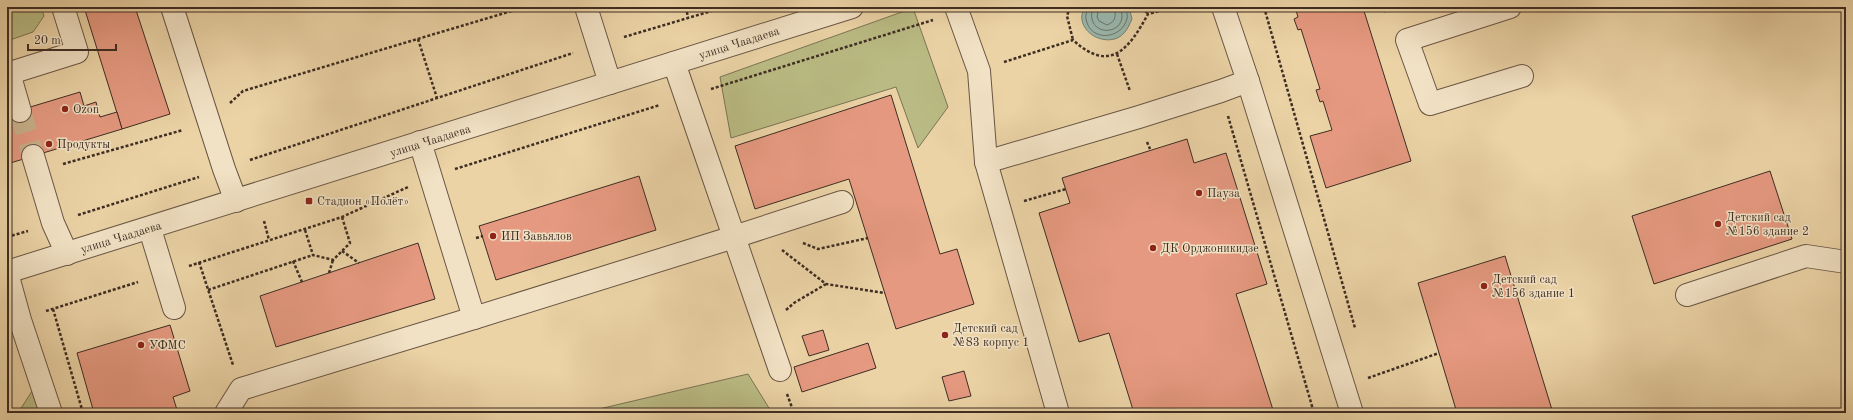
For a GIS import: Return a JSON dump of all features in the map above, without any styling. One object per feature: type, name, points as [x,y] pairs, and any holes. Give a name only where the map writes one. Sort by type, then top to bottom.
[{"type":"street","points":[[20,111],[8,74],[77,52],[63,7]]},
{"type":"street","points":[[172,7],[224,169],[236,201]]},
{"type":"street","points":[[586,7],[610,83]]},
{"type":"street","name":"улица Чаадаева","points":[[7,272],[150,229],[420,142],[852,7]]},
{"type":"street","points":[[1223,7],[1248,80],[1352,413]]},
{"type":"street","points":[[1510,7],[1407,40],[1430,104],[1522,76]]},
{"type":"street","points":[[957,10],[979,70],[986,162],[1058,413]]},
{"type":"street","points":[[674,63],[780,370]]},
{"type":"street","points":[[986,162],[1221,91],[1248,80]]},
{"type":"street","points":[[420,142],[432,176],[474,318]]},
{"type":"street","points":[[36,164],[53,223],[67,254]]},
{"type":"street","points":[[226,413],[241,389],[474,318],[842,202]]},
{"type":"street","points":[[150,229],[174,308]]},
{"type":"street","points":[[1687,295],[1806,256],[1846,262]]},
{"type":"street","points":[[7,272],[20,320],[51,413]]},
{"type":"path","points":[[36,164],[209,122],[243,91],[526,7]]},
{"type":"path","points":[[686,7],[688,18]]},
{"type":"path","points":[[7,237],[224,169],[598,45],[725,7]]},
{"type":"path","points":[[1070,7],[1067,16],[1073,40],[1082,48],[1098,57],[1117,54],[1135,38],[1148,14],[1174,7]]},
{"type":"path","points":[[1142,7],[1148,14]]},
{"type":"path","points":[[1264,7],[1356,332]]},
{"type":"path","points":[[20,320],[199,262],[305,230],[342,217],[432,176],[957,10]]},
{"type":"path","points":[[418,39],[437,98]]},
{"type":"path","points":[[979,70],[1073,40]]},
{"type":"path","points":[[1221,91],[1314,413]]},
{"type":"path","points":[[1023,202],[1066,190]]},
{"type":"path","points":[[329,273],[333,260],[350,244],[342,217]]},
{"type":"path","points":[[761,228],[818,249],[868,238]]},
{"type":"path","points":[[761,228],[826,284],[885,293]]},
{"type":"path","points":[[305,230],[313,255]]},
{"type":"path","points":[[342,251],[359,263]]},
{"type":"path","points":[[208,290],[313,255],[333,260]]},
{"type":"path","points":[[293,261],[302,282]]},
{"type":"path","points":[[199,262],[241,389]]},
{"type":"path","points":[[766,329],[794,302],[826,284]]},
{"type":"path","points":[[53,309],[84,413]]},
{"type":"path","points":[[1343,385],[1439,353]]},
{"type":"path","points":[[1367,370],[1372,384]]},
{"type":"green space","points":[[7,7],[41,7],[44,16],[33,32],[7,41]]},
{"type":"green space","points":[[913,8],[948,107],[918,148],[896,87],[731,138],[720,77]]},
{"type":"green space","points":[[748,374],[772,413],[582,413]]},
{"type":"green space","points":[[36,385],[47,413],[18,413]]},
{"type":"water","points":[[1084,7],[1129,7],[1132,19],[1124,33],[1119,37],[1106,40],[1093,36],[1084,26],[1082,14]]},
{"type":"building","points":[[84,7],[135,7],[170,114],[122,129]]},
{"type":"building","points":[[1295,7],[1377,7],[1364,11],[1411,161],[1326,188],[1310,136],[1332,130],[1323,101],[1320,102],[1316,90],[1320,89],[1301,29],[1298,30],[1294,19],[1298,17]]},
{"type":"building","points":[[1382,7],[1400,7],[1384,12]]},
{"type":"building","points":[[80,92],[84,106],[96,102],[100,117],[117,112],[122,129],[7,164],[7,114]]},
{"type":"building","points":[[891,95],[940,254],[957,249],[974,304],[896,329],[849,179],[755,209],[735,146]]},
{"type":"building","name":"ДК Орджоникидзе","points":[[1187,139],[1194,163],[1226,153],[1267,284],[1236,294],[1274,413],[1134,413],[1109,333],[1079,342],[1039,213],[1070,203],[1062,178]]},
{"type":"building","points":[[1770,171],[1792,239],[1654,284],[1632,216]]},
{"type":"building","points":[[639,176],[656,230],[496,280],[479,226]]},
{"type":"building","points":[[418,243],[435,299],[276,347],[260,296]]},
{"type":"building","points":[[1505,256],[1553,413],[1457,413],[1418,283]]},
{"type":"building","points":[[170,325],[190,391],[173,397],[178,413],[94,413],[77,353]]},
{"type":"building","points":[[823,330],[829,350],[809,356],[802,336]]},
{"type":"building","points":[[868,343],[876,368],[802,392],[794,367]]},
{"type":"building","points":[[964,371],[971,396],[949,401],[942,377]]},
{"type":"tunnel","points":[[20,111],[33,156]]},
{"type":"place","name":"Ozon","points":[[65,109]]},
{"type":"place","name":"Продукты","points":[[49,144]]},
{"type":"place","name":"Пауза","points":[[1199,193]]},
{"type":"place","name":"Стадион «Полёт»","points":[[309,201]]},
{"type":"place","name":"Детский сад №156 здание 2","points":[[1718,224]]},
{"type":"place","name":"ИП Завьялов","points":[[493,236]]},
{"type":"place","name":"ДК Орджоникидзе","points":[[1153,248]]},
{"type":"place","name":"Детский сад №156 здание 1","points":[[1484,286]]},
{"type":"place","name":"Детский сад №83 корпус 1","points":[[945,335]]},
{"type":"place","name":"УФМС","points":[[141,345]]}]
